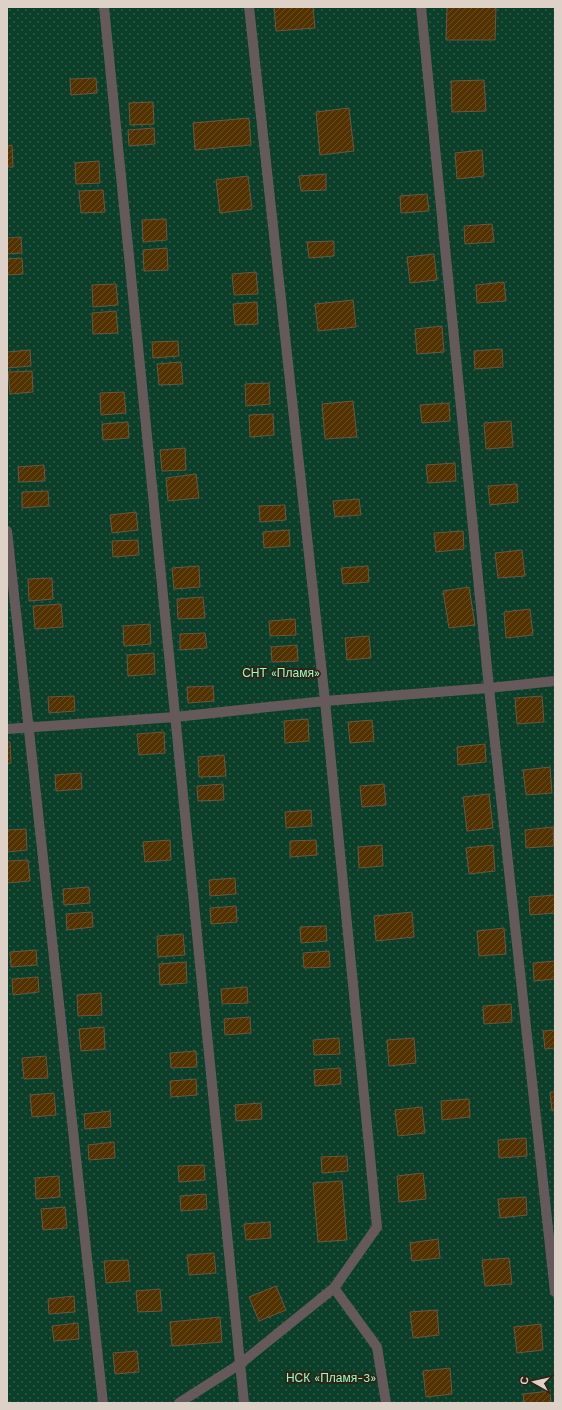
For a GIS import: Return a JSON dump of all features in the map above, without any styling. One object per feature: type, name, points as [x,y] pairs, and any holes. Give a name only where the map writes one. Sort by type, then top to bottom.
[{"type":"street","points":[[104,7],[244,1403]]},
{"type":"street","points":[[179,1403],[240,1364],[334,1288],[376,1227],[325,701],[249,7]]},
{"type":"street","points":[[422,7],[490,688],[555,1292]]},
{"type":"street","points":[[7,531],[102,1403]]},
{"type":"street","points":[[7,729],[175,717],[325,701],[490,688],[555,681]]},
{"type":"street","points":[[334,1288],[377,1347],[386,1403]]},
{"type":"green space","name":"СНТ «Пламя»","points":[[7,7],[555,7],[555,1403],[7,1403]]},
{"type":"building","points":[[274,7],[313,7],[315,28],[276,31]]},
{"type":"building","points":[[447,7],[496,7],[495,40],[446,40]]},
{"type":"building","points":[[96,78],[97,93],[71,95],[70,79]]},
{"type":"building","points":[[484,80],[486,111],[452,112],[451,81]]},
{"type":"building","points":[[153,102],[154,124],[130,125],[129,103]]},
{"type":"building","points":[[349,108],[354,151],[320,155],[316,112]]},
{"type":"building","points":[[249,118],[251,145],[195,150],[193,123]]},
{"type":"building","points":[[154,128],[155,144],[129,146],[128,130]]},
{"type":"building","points":[[12,145],[13,167],[7,167],[7,146]]},
{"type":"building","points":[[482,150],[484,176],[457,179],[455,153]]},
{"type":"building","points":[[99,161],[100,183],[76,184],[75,163]]},
{"type":"building","points":[[326,174],[326,190],[301,191],[299,176]]},
{"type":"building","points":[[248,176],[252,209],[220,213],[216,180]]},
{"type":"building","points":[[103,190],[105,212],[81,213],[79,191]]},
{"type":"building","points":[[427,194],[429,211],[401,213],[400,196]]},
{"type":"building","points":[[166,219],[167,240],[143,242],[142,220]]},
{"type":"building","points":[[492,224],[494,242],[465,244],[464,226]]},
{"type":"building","points":[[21,237],[22,253],[7,254],[7,238]]},
{"type":"building","points":[[334,241],[334,256],[309,258],[307,242]]},
{"type":"building","points":[[167,248],[168,270],[144,271],[143,250]]},
{"type":"building","points":[[434,254],[437,280],[410,283],[407,257]]},
{"type":"building","points":[[22,258],[23,274],[7,275],[7,259]]},
{"type":"building","points":[[256,272],[258,294],[234,295],[232,274]]},
{"type":"building","points":[[504,282],[506,301],[477,303],[476,285]]},
{"type":"building","points":[[116,284],[118,305],[93,307],[92,285]]},
{"type":"building","points":[[353,300],[356,327],[318,331],[315,304]]},
{"type":"building","points":[[257,302],[258,324],[235,325],[233,304]]},
{"type":"building","points":[[116,311],[118,333],[93,334],[92,313]]},
{"type":"building","points":[[442,326],[444,352],[417,354],[415,329]]},
{"type":"building","points":[[178,341],[179,356],[153,358],[152,342]]},
{"type":"building","points":[[502,349],[503,367],[475,369],[474,351]]},
{"type":"building","points":[[30,350],[31,366],[7,368],[7,352]]},
{"type":"building","points":[[181,362],[183,384],[159,385],[157,364]]},
{"type":"building","points":[[32,371],[33,392],[10,394],[8,372]]},
{"type":"building","points":[[269,383],[270,404],[246,406],[245,384]]},
{"type":"building","points":[[124,392],[126,413],[101,415],[100,393]]},
{"type":"building","points":[[353,401],[357,437],[325,439],[322,404]]},
{"type":"building","points":[[449,403],[450,421],[422,423],[420,405]]},
{"type":"building","points":[[273,414],[274,435],[250,437],[249,415]]},
{"type":"building","points":[[511,421],[513,447],[486,449],[484,423]]},
{"type":"building","points":[[128,422],[129,438],[103,440],[102,424]]},
{"type":"building","points":[[185,448],[186,470],[162,471],[160,450]]},
{"type":"building","points":[[455,463],[456,481],[428,483],[426,465]]},
{"type":"building","points":[[44,465],[45,481],[19,482],[18,467]]},
{"type":"building","points":[[196,474],[199,498],[168,501],[166,478]]},
{"type":"building","points":[[517,484],[518,502],[490,505],[488,486]]},
{"type":"building","points":[[48,491],[49,506],[22,508],[22,492]]},
{"type":"building","points":[[359,499],[361,515],[335,517],[333,501]]},
{"type":"building","points":[[285,505],[286,520],[260,522],[259,506]]},
{"type":"building","points":[[136,512],[138,530],[112,533],[110,515]]},
{"type":"building","points":[[289,530],[290,546],[264,548],[263,532]]},
{"type":"building","points":[[463,531],[464,549],[436,552],[434,533]]},
{"type":"building","points":[[138,540],[139,555],[113,557],[112,541]]},
{"type":"building","points":[[522,550],[525,576],[498,578],[495,553]]},
{"type":"building","points":[[199,566],[200,587],[174,589],[172,568]]},
{"type":"building","points":[[368,566],[369,582],[343,584],[341,568]]},
{"type":"building","points":[[52,578],[53,599],[29,601],[28,579]]},
{"type":"building","points":[[469,587],[475,625],[449,628],[443,591]]},
{"type":"building","points":[[203,597],[205,618],[178,619],[177,599]]},
{"type":"building","points":[[61,604],[63,627],[35,629],[33,606]]},
{"type":"building","points":[[530,609],[533,635],[506,638],[504,612]]},
{"type":"building","points":[[295,619],[296,635],[270,636],[269,621]]},
{"type":"building","points":[[150,624],[151,644],[124,646],[123,626]]},
{"type":"building","points":[[205,633],[207,648],[180,650],[180,634]]},
{"type":"building","points":[[369,636],[371,658],[347,660],[345,638]]},
{"type":"building","points":[[297,645],[298,661],[272,662],[271,647]]},
{"type":"building","points":[[154,653],[155,674],[128,676],[127,655]]},
{"type":"building","points":[[213,686],[214,701],[188,703],[187,687]]},
{"type":"building","points":[[74,696],[75,711],[49,713],[48,697]]},
{"type":"building","points":[[542,696],[544,722],[517,724],[515,698]]},
{"type":"building","points":[[308,719],[309,741],[285,743],[284,721]]},
{"type":"building","points":[[372,720],[374,741],[350,743],[348,722]]},
{"type":"building","points":[[164,732],[165,753],[139,755],[137,734]]},
{"type":"building","points":[[7,742],[10,742],[11,763],[7,764]]},
{"type":"building","points":[[485,744],[486,762],[458,765],[457,747]]},
{"type":"building","points":[[224,755],[226,776],[199,777],[198,757]]},
{"type":"building","points":[[550,767],[552,793],[526,795],[523,770]]},
{"type":"building","points":[[81,773],[82,789],[56,791],[55,775]]},
{"type":"building","points":[[223,784],[224,800],[198,801],[197,786]]},
{"type":"building","points":[[384,784],[386,805],[362,807],[360,786]]},
{"type":"building","points":[[489,794],[493,828],[467,831],[463,797]]},
{"type":"building","points":[[311,810],[312,826],[286,828],[285,812]]},
{"type":"building","points":[[553,827],[554,846],[526,848],[525,830]]},
{"type":"building","points":[[26,829],[27,850],[7,852],[7,830]]},
{"type":"building","points":[[170,840],[171,860],[145,862],[143,842]]},
{"type":"building","points":[[316,840],[317,855],[290,857],[290,841]]},
{"type":"building","points":[[382,845],[383,866],[359,868],[358,847]]},
{"type":"building","points":[[493,845],[495,871],[469,874],[466,848]]},
{"type":"building","points":[[28,860],[30,881],[7,883],[7,861]]},
{"type":"building","points":[[235,878],[236,894],[210,896],[209,880]]},
{"type":"building","points":[[89,887],[90,903],[64,905],[63,889]]},
{"type":"building","points":[[555,895],[555,913],[530,915],[529,897]]},
{"type":"building","points":[[236,906],[237,922],[211,924],[210,908]]},
{"type":"building","points":[[92,912],[93,927],[67,930],[66,914]]},
{"type":"building","points":[[412,912],[414,937],[376,941],[374,916]]},
{"type":"building","points":[[326,926],[327,941],[301,943],[300,927]]},
{"type":"building","points":[[504,928],[506,954],[479,956],[477,931]]},
{"type":"building","points":[[183,934],[185,955],[158,957],[157,936]]},
{"type":"building","points":[[36,950],[37,965],[11,967],[10,952]]},
{"type":"building","points":[[329,951],[330,967],[304,968],[303,953]]},
{"type":"building","points":[[555,961],[555,979],[534,981],[533,963]]},
{"type":"building","points":[[186,962],[187,983],[160,985],[159,964]]},
{"type":"building","points":[[38,977],[39,992],[13,995],[12,979]]},
{"type":"building","points":[[247,987],[248,1003],[222,1004],[221,989]]},
{"type":"building","points":[[101,993],[102,1015],[78,1016],[77,995]]},
{"type":"building","points":[[511,1004],[512,1022],[484,1024],[483,1006]]},
{"type":"building","points":[[250,1017],[251,1033],[225,1035],[224,1019]]},
{"type":"building","points":[[104,1027],[105,1049],[81,1051],[79,1029]]},
{"type":"building","points":[[555,1030],[555,1048],[545,1049],[543,1031]]},
{"type":"building","points":[[339,1038],[340,1054],[314,1055],[313,1040]]},
{"type":"building","points":[[414,1038],[416,1063],[389,1066],[387,1040]]},
{"type":"building","points":[[196,1051],[197,1067],[171,1068],[170,1053]]},
{"type":"building","points":[[46,1056],[48,1078],[24,1079],[22,1058]]},
{"type":"building","points":[[340,1068],[341,1084],[315,1086],[314,1070]]},
{"type":"building","points":[[196,1079],[197,1095],[171,1097],[170,1081]]},
{"type":"building","points":[[550,1092],[555,1092],[555,1110],[552,1111]]},
{"type":"building","points":[[54,1093],[56,1115],[32,1117],[30,1095]]},
{"type":"building","points":[[469,1099],[470,1117],[442,1120],[441,1101]]},
{"type":"building","points":[[261,1103],[262,1119],[236,1121],[235,1105]]},
{"type":"building","points":[[422,1107],[425,1133],[398,1136],[395,1110]]},
{"type":"building","points":[[110,1111],[111,1127],[85,1129],[84,1114]]},
{"type":"building","points":[[526,1138],[527,1156],[499,1158],[498,1140]]},
{"type":"building","points":[[114,1142],[115,1158],[89,1160],[88,1145]]},
{"type":"building","points":[[347,1156],[348,1171],[322,1173],[321,1157]]},
{"type":"building","points":[[204,1165],[205,1180],[179,1182],[178,1166]]},
{"type":"building","points":[[423,1173],[426,1199],[399,1202],[397,1176]]},
{"type":"building","points":[[59,1176],[60,1197],[36,1199],[35,1178]]},
{"type":"building","points":[[342,1181],[347,1240],[318,1242],[313,1183]]},
{"type":"building","points":[[206,1194],[207,1209],[181,1211],[180,1196]]},
{"type":"building","points":[[526,1197],[527,1215],[500,1218],[498,1199]]},
{"type":"building","points":[[65,1207],[67,1228],[43,1230],[41,1209]]},
{"type":"building","points":[[270,1222],[271,1238],[246,1240],[244,1224]]},
{"type":"building","points":[[438,1239],[440,1258],[412,1261],[410,1243]]},
{"type":"building","points":[[214,1253],[216,1273],[189,1275],[187,1255]]},
{"type":"building","points":[[509,1258],[512,1284],[485,1286],[482,1260]]},
{"type":"building","points":[[128,1260],[130,1281],[106,1283],[104,1261]]},
{"type":"building","points":[[276,1286],[286,1310],[259,1321],[249,1297]]},
{"type":"building","points":[[160,1289],[162,1311],[138,1312],[136,1291]]},
{"type":"building","points":[[74,1296],[75,1312],[49,1314],[48,1299]]},
{"type":"building","points":[[437,1310],[439,1335],[413,1338],[410,1312]]},
{"type":"building","points":[[220,1317],[222,1342],[172,1346],[170,1322]]},
{"type":"building","points":[[78,1323],[79,1339],[54,1341],[52,1326]]},
{"type":"building","points":[[541,1324],[543,1350],[517,1353],[514,1327]]},
{"type":"building","points":[[137,1351],[139,1372],[115,1374],[113,1353]]},
{"type":"building","points":[[450,1368],[452,1394],[426,1397],[423,1371]]},
{"type":"building","points":[[550,1391],[551,1403],[524,1403],[523,1394]]},
{"type":"park label","name":"НСК «Пламя-3»","points":[[331,1378]]}]
